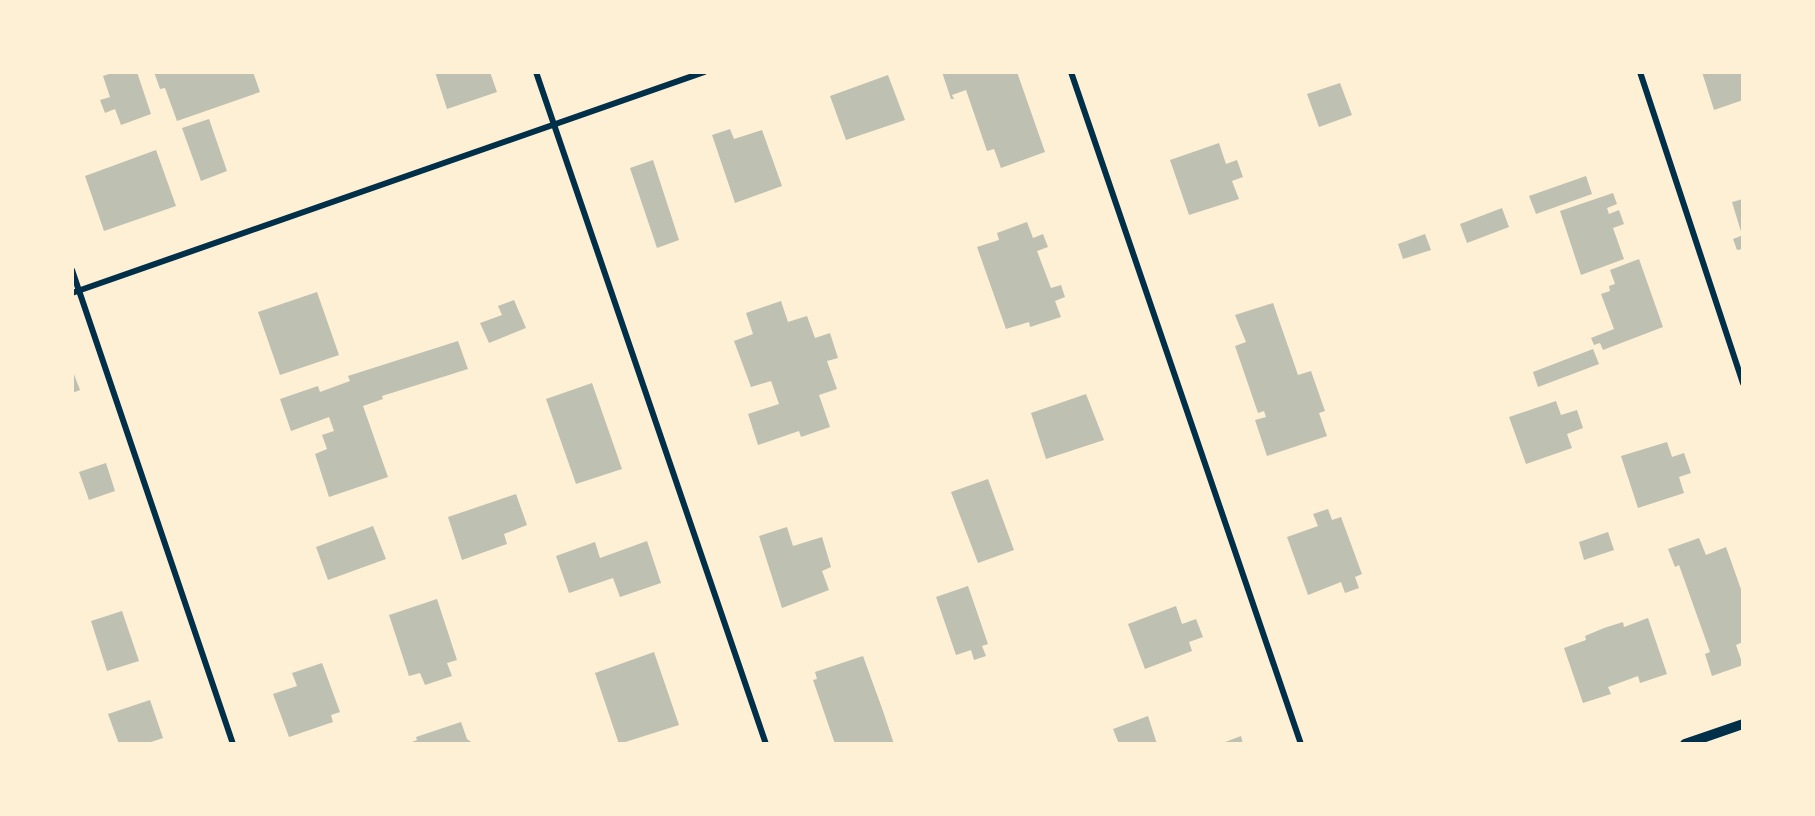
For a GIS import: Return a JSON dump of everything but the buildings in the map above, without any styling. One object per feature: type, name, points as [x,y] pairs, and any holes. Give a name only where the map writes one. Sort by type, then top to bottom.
[{"type":"street","points":[[536,72],[766,744]]},
{"type":"street","points":[[76,292],[704,72]]},
{"type":"street","points":[[1071,72],[1301,744]]},
{"type":"street","points":[[1640,72],[1743,383]]},
{"type":"street","points":[[72,270],[76,292],[233,744]]},
{"type":"street","points":[[1685,744],[1743,724]]}]
